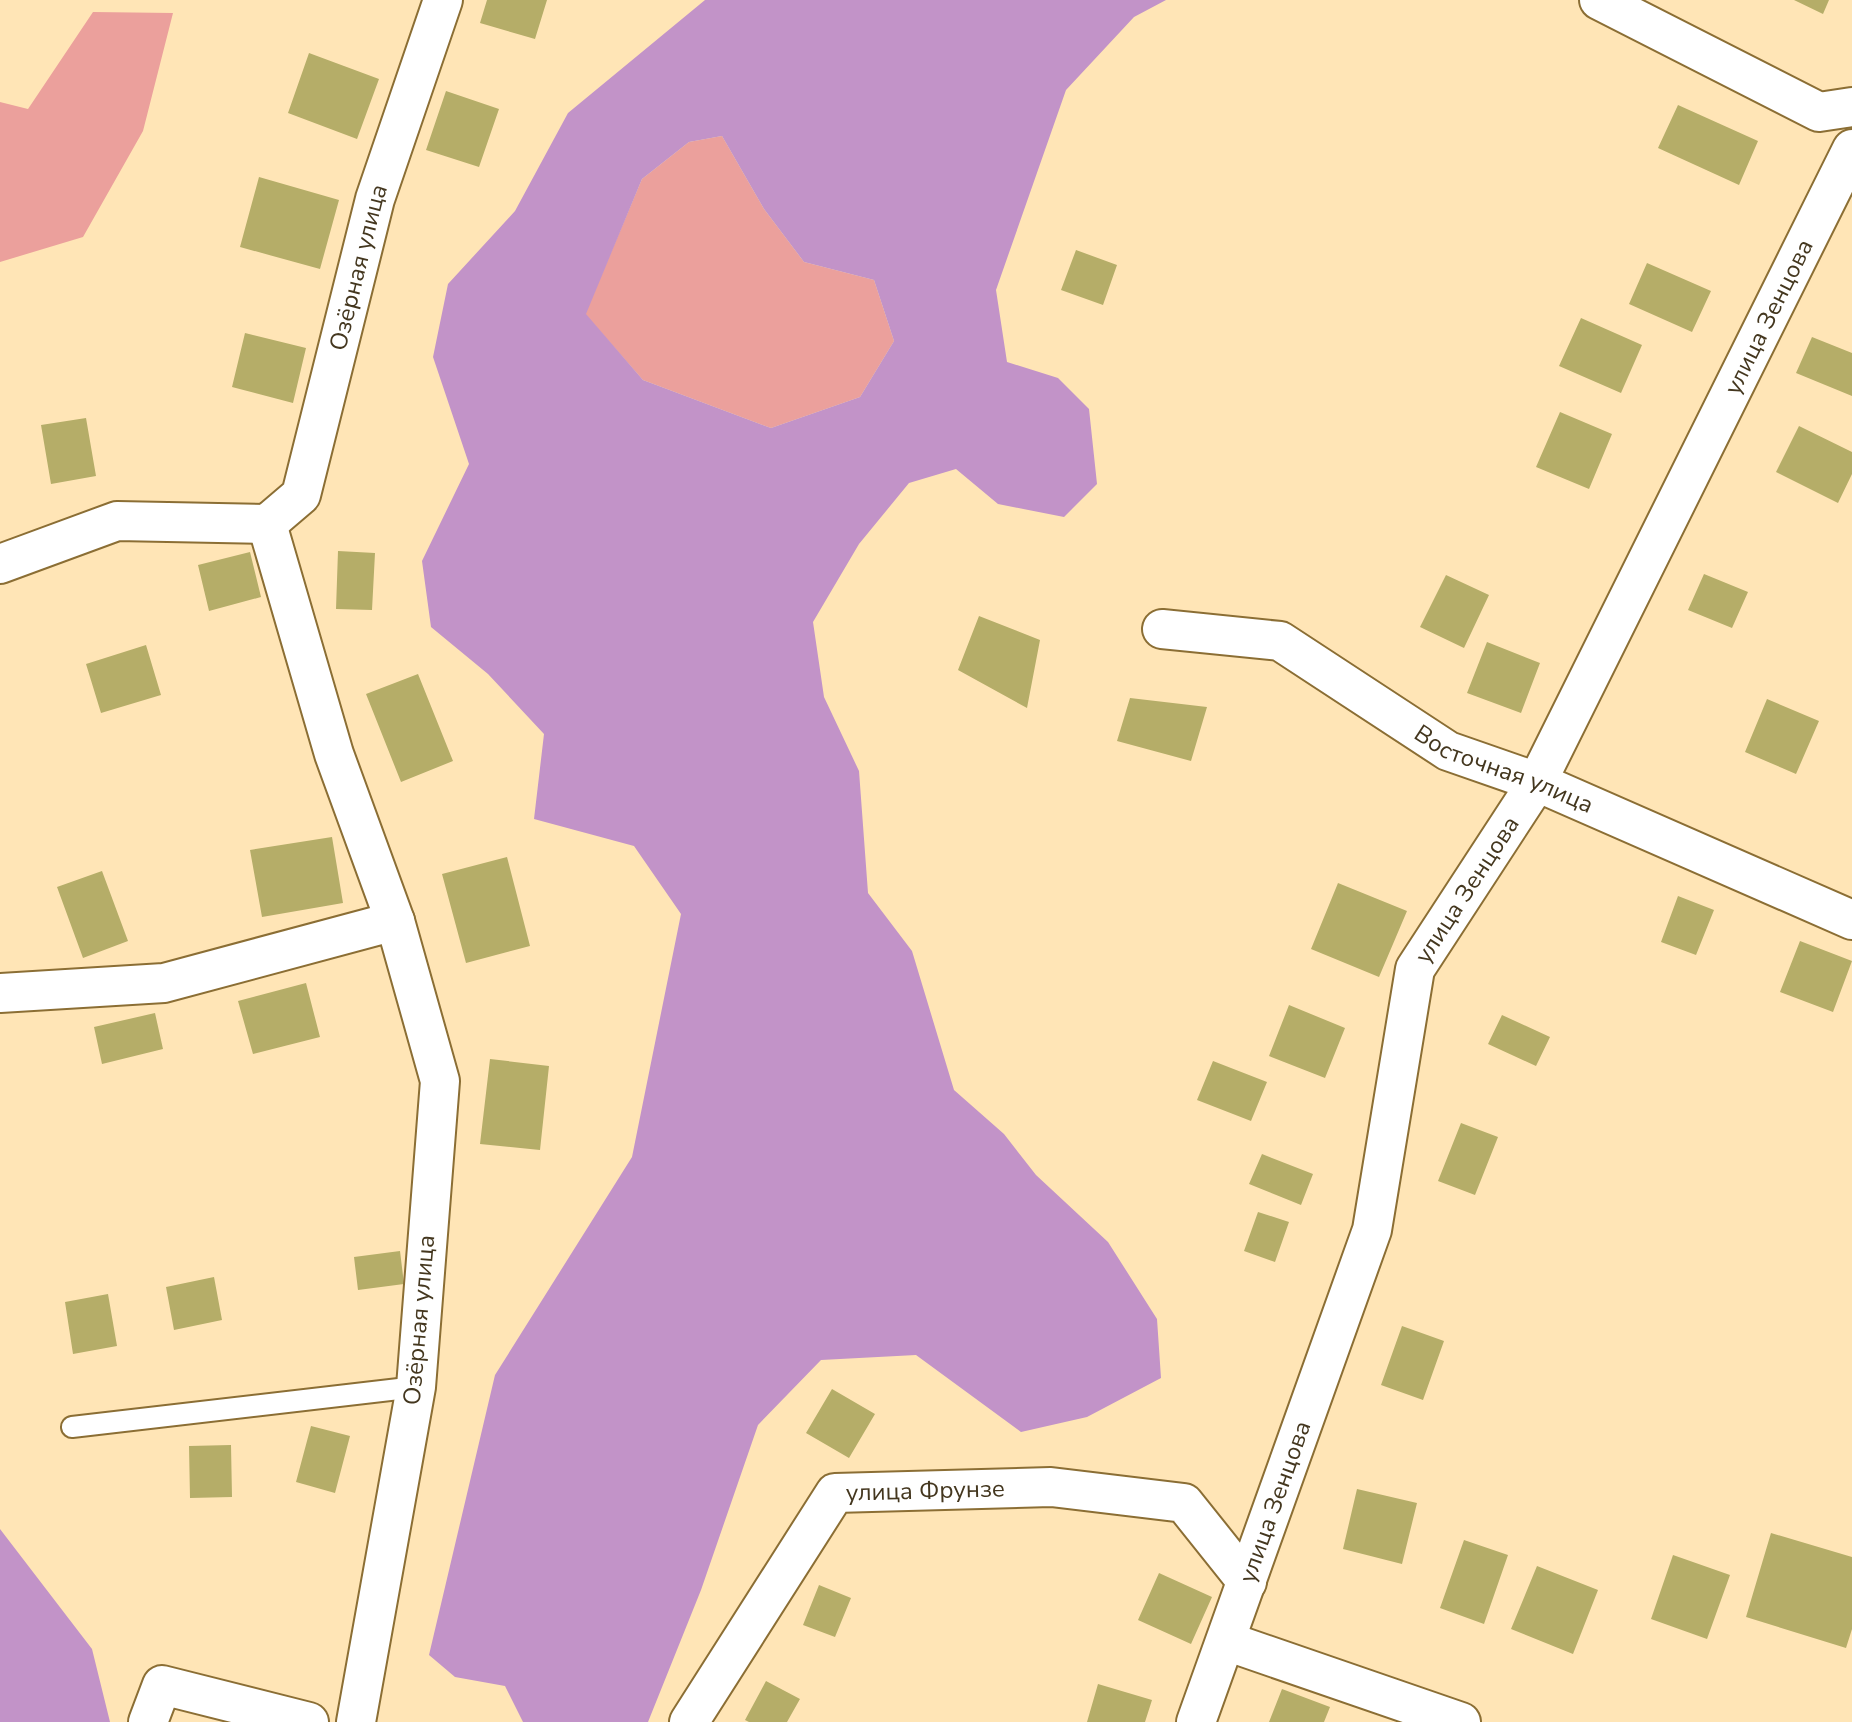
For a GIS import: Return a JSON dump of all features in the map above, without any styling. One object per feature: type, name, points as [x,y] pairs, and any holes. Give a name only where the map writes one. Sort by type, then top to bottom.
[{"type":"street","name":"Озёрная улица","points":[[356,1722],[416,1387],[440,1081],[395,921],[334,754],[267,524],[301,495],[375,199],[443,0]]},
{"type":"street","points":[[1599,0],[1819,112],[1852,107]]},
{"type":"street","name":"улица Зенцова","points":[[1196,1722],[1372,1230],[1415,969],[1537,782],[1852,149]]},
{"type":"street","points":[[0,564],[117,521],[267,524]]},
{"type":"street","name":"Восточная улица","points":[[1162,629],[1280,641],[1448,751],[1537,782],[1852,920]]},
{"type":"street","points":[[0,993],[164,983],[395,921]]},
{"type":"street","name":"улица Фрунзе","points":[[689,1722],[835,1493],[1051,1487],[1184,1503],[1247,1582]]},
{"type":"street","points":[[1226,1641],[1461,1722]]},
{"type":"street","points":[[148,1722],[162,1685],[309,1722]]},
{"type":"lane","points":[[72,1427],[416,1387]]},
{"type":"shaded area","points":[[705,0],[1166,0],[1134,17],[1066,90],[996,290],[1007,362],[1058,378],[1089,409],[1097,484],[1064,517],[998,504],[956,469],[909,483],[859,544],[813,622],[824,697],[859,771],[868,893],[912,951],[954,1090],[1004,1134],[1036,1175],[1108,1242],[1157,1319],[1161,1378],[1087,1417],[1021,1432],[916,1355],[821,1360],[758,1425],[701,1590],[648,1722],[523,1722],[505,1686],[455,1677],[429,1655],[495,1375],[632,1157],[681,914],[634,846],[534,819],[544,734],[488,674],[431,627],[422,561],[469,464],[433,357],[448,284],[515,211],[568,113]],"holes":[[[722,136],[764,209],[804,262],[874,280],[894,341],[860,397],[771,428],[643,380],[586,314],[642,179],[689,142]]]},
{"type":"shaded area","points":[[93,12],[173,13],[143,131],[83,237],[0,262],[0,102],[28,109]]},
{"type":"shaded area","points":[[722,136],[764,209],[804,262],[874,280],[894,341],[860,397],[771,428],[643,380],[585,314],[642,179],[689,142]]},
{"type":"shaded area","points":[[0,1529],[92,1649],[110,1722],[0,1722]]},
{"type":"building","points":[[487,0],[547,0],[535,39],[480,23]]},
{"type":"building","points":[[1794,0],[1829,0],[1823,14]]},
{"type":"building","points":[[309,53],[379,79],[357,139],[288,113]]},
{"type":"building","points":[[446,91],[499,109],[479,167],[426,150]]},
{"type":"building","points":[[1678,105],[1758,141],[1739,185],[1658,148]]},
{"type":"building","points":[[259,177],[339,200],[320,269],[240,247]]},
{"type":"building","points":[[1076,250],[1117,265],[1103,305],[1061,290]]},
{"type":"building","points":[[1647,263],[1711,291],[1692,332],[1629,304]]},
{"type":"building","points":[[1581,318],[1642,345],[1621,393],[1559,366]]},
{"type":"building","points":[[245,333],[306,348],[293,403],[232,387]]},
{"type":"building","points":[[1812,337],[1852,353],[1852,396],[1796,373]]},
{"type":"building","points":[[1560,412],[1612,434],[1589,489],[1536,467]]},
{"type":"building","points":[[86,418],[96,476],[51,484],[41,425]]},
{"type":"building","points":[[1799,426],[1852,452],[1852,474],[1838,503],[1776,472]]},
{"type":"building","points":[[338,551],[375,553],[372,610],[336,609]]},
{"type":"building","points":[[250,552],[261,597],[209,611],[198,565]]},
{"type":"building","points":[[1704,574],[1748,592],[1732,628],[1688,610]]},
{"type":"building","points":[[1446,575],[1489,595],[1464,648],[1420,627]]},
{"type":"building","points":[[979,616],[1040,640],[1027,708],[958,670]]},
{"type":"building","points":[[1487,642],[1540,663],[1521,713],[1467,693]]},
{"type":"building","points":[[146,645],[161,695],[101,713],[86,664]]},
{"type":"building","points":[[418,674],[453,761],[401,782],[366,694]]},
{"type":"building","points":[[1130,698],[1207,707],[1191,761],[1117,741]]},
{"type":"building","points":[[1767,699],[1819,721],[1796,774],[1745,752]]},
{"type":"building","points":[[332,837],[343,903],[262,917],[250,850]]},
{"type":"building","points":[[507,857],[530,946],[466,963],[442,874]]},
{"type":"building","points":[[102,871],[128,941],[83,958],[57,887]]},
{"type":"building","points":[[1338,883],[1407,911],[1379,977],[1311,949]]},
{"type":"building","points":[[1678,896],[1714,910],[1696,955],[1661,942]]},
{"type":"building","points":[[1800,941],[1852,961],[1833,1012],[1780,992]]},
{"type":"building","points":[[306,983],[320,1037],[253,1054],[238,1001]]},
{"type":"building","points":[[1289,1005],[1345,1028],[1325,1078],[1269,1056]]},
{"type":"building","points":[[155,1013],[163,1049],[102,1064],[94,1027]]},
{"type":"building","points":[[1502,1015],[1550,1037],[1536,1066],[1488,1044]]},
{"type":"building","points":[[490,1059],[549,1066],[540,1150],[480,1144]]},
{"type":"building","points":[[1213,1061],[1267,1082],[1251,1121],[1197,1100]]},
{"type":"building","points":[[1461,1123],[1498,1137],[1475,1195],[1438,1181]]},
{"type":"building","points":[[1262,1154],[1313,1174],[1301,1205],[1249,1184]]},
{"type":"building","points":[[1258,1212],[1289,1222],[1275,1262],[1244,1251]]},
{"type":"building","points":[[400,1251],[404,1284],[358,1290],[354,1257]]},
{"type":"building","points":[[214,1277],[222,1320],[174,1330],[166,1287]]},
{"type":"building","points":[[108,1294],[117,1346],[73,1354],[65,1302]]},
{"type":"building","points":[[1402,1326],[1444,1341],[1423,1400],[1381,1385]]},
{"type":"building","points":[[832,1389],[875,1414],[849,1458],[806,1433]]},
{"type":"building","points":[[311,1426],[350,1436],[335,1493],[296,1482]]},
{"type":"building","points":[[231,1445],[232,1497],[190,1498],[189,1446]]},
{"type":"building","points":[[1357,1489],[1417,1503],[1402,1564],[1343,1549]]},
{"type":"building","points":[[1771,1533],[1852,1557],[1852,1629],[1846,1648],[1746,1617]]},
{"type":"building","points":[[1464,1540],[1508,1555],[1484,1624],[1440,1608]]},
{"type":"building","points":[[1673,1555],[1730,1575],[1707,1639],[1651,1619]]},
{"type":"building","points":[[1537,1566],[1598,1590],[1573,1654],[1511,1629]]},
{"type":"building","points":[[1159,1573],[1212,1597],[1191,1644],[1138,1620]]},
{"type":"building","points":[[819,1585],[851,1598],[835,1637],[803,1625]]},
{"type":"building","points":[[766,1681],[800,1699],[787,1722],[745,1720]]},
{"type":"building","points":[[1098,1684],[1152,1700],[1145,1722],[1087,1722]]},
{"type":"building","points":[[1282,1689],[1330,1707],[1324,1722],[1269,1722]]}]
